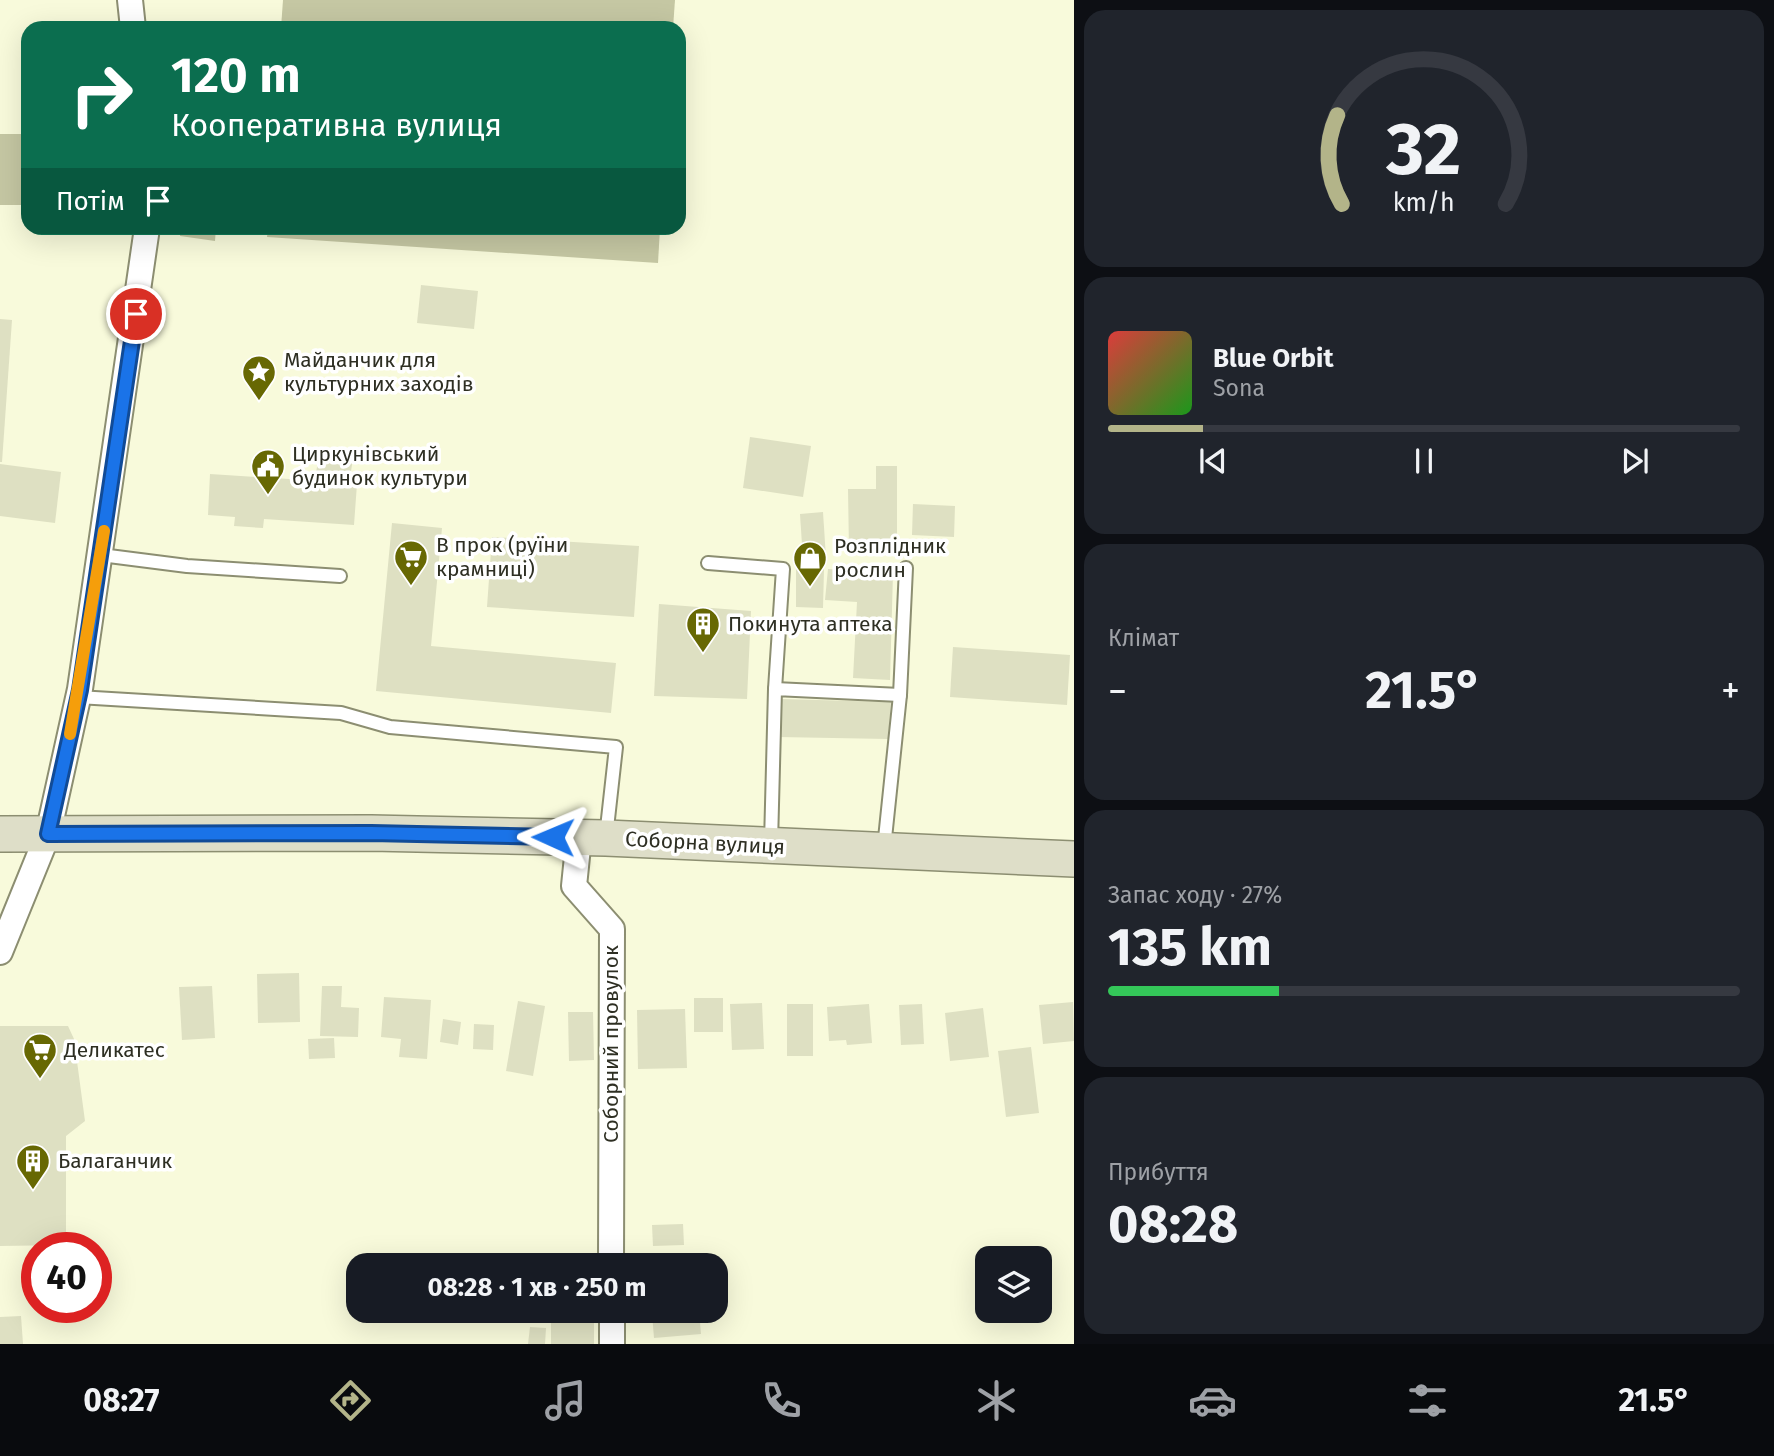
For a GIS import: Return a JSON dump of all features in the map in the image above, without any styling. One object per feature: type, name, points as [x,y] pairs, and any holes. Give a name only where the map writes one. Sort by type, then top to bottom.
[{"type":"street","points":[[130,0],[132,21]]},
{"type":"street","points":[[0,952],[48,834],[78,697],[146,235]]},
{"type":"street","name":"Соборна вулиця","points":[[0,834],[371,833],[592,838],[1074,859]]},
{"type":"street","name":"Соборний провулок","points":[[592,838],[574,886],[612,929],[611,1253]]},
{"type":"street","points":[[612,1323],[612,1344]]},
{"type":"lane","points":[[101,555],[187,566],[341,576]]},
{"type":"lane","points":[[708,564],[783,569],[775,689],[771,847]]},
{"type":"lane","points":[[883,852],[900,695],[906,568]]},
{"type":"lane","points":[[775,689],[900,695]]},
{"type":"lane","points":[[78,697],[341,713],[390,727],[616,747],[592,838]]},
{"type":"green space","points":[[283,0],[675,0],[674,21],[282,21]]},
{"type":"green space","points":[[0,134],[21,134],[21,205],[0,205]]},
{"type":"green space","points":[[180,235],[215,235],[215,241]]},
{"type":"green space","points":[[267,235],[660,235],[658,263]]},
{"type":"building","points":[[421,285],[478,291],[474,329],[417,323]]},
{"type":"building","points":[[0,319],[12,320],[2,462],[0,462]]},
{"type":"building","points":[[750,437],[811,446],[803,497],[743,488]]},
{"type":"building","points":[[320,449],[354,453],[349,483],[357,484],[354,525],[264,519],[263,528],[234,526],[235,517],[208,515],[210,474],[336,482],[315,479]]},
{"type":"building","points":[[0,464],[61,472],[55,523],[0,516]]},
{"type":"building","points":[[876,466],[897,466],[897,551],[849,551],[848,489],[876,489]]},
{"type":"building","points":[[913,504],[955,506],[954,537],[912,535]]},
{"type":"building","points":[[823,512],[826,558],[803,560],[800,514]]},
{"type":"building","name":"В прок (руїни крамниці)","points":[[392,523],[442,528],[431,646],[616,663],[611,713],[376,691]]},
{"type":"building","points":[[492,537],[639,546],[634,617],[487,607]]},
{"type":"building","name":"Розплідник рослин","points":[[796,569],[824,569],[823,608],[796,607]]},
{"type":"building","points":[[828,569],[893,573],[890,680],[853,678],[857,602],[825,600]]},
{"type":"building","name":"Покинута аптека","points":[[659,604],[751,611],[747,699],[654,696]]},
{"type":"building","points":[[953,647],[1070,655],[1067,705],[950,697]]},
{"type":"building","points":[[781,699],[891,702],[888,739],[778,737]]},
{"type":"building","points":[[299,973],[300,1022],[258,1023],[257,974]]},
{"type":"building","points":[[212,986],[215,1038],[182,1040],[179,987]]},
{"type":"building","points":[[322,986],[342,986],[341,1007],[359,1008],[358,1037],[320,1036]]},
{"type":"building","points":[[384,997],[431,1000],[427,1059],[399,1057],[401,1039],[381,1037]]},
{"type":"building","points":[[694,998],[723,998],[723,1032],[694,1032]]},
{"type":"building","points":[[518,1001],[545,1006],[533,1076],[506,1071]]},
{"type":"building","points":[[1073,1002],[1074,1041],[1043,1044],[1039,1005]]},
{"type":"building","points":[[762,1003],[764,1049],[732,1050],[730,1004]]},
{"type":"building","points":[[787,1004],[813,1004],[813,1056],[787,1056]]},
{"type":"building","points":[[869,1004],[872,1043],[847,1045],[846,1040],[829,1041],[827,1007]]},
{"type":"building","points":[[922,1004],[924,1044],[901,1045],[899,1005]]},
{"type":"building","points":[[983,1008],[989,1057],[950,1061],[945,1013]]},
{"type":"building","points":[[685,1009],[687,1068],[638,1069],[637,1010]]},
{"type":"building","points":[[568,1012],[593,1012],[594,1060],[569,1061]]},
{"type":"building","points":[[443,1019],[461,1022],[458,1045],[440,1042]]},
{"type":"building","points":[[474,1024],[494,1025],[493,1050],[473,1049]]},
{"type":"building","points":[[0,1026],[68,1026],[74,1039],[85,1121],[66,1136],[66,1232],[21,1232],[21,1246],[0,1246]]},
{"type":"building","points":[[334,1038],[335,1058],[309,1059],[308,1039]]},
{"type":"building","points":[[1031,1047],[1039,1113],[1006,1117],[998,1051]]},
{"type":"building","points":[[683,1224],[684,1245],[653,1246],[652,1225]]},
{"type":"building","points":[[21,1316],[23,1344],[0,1344],[0,1317]]},
{"type":"building","points":[[551,1323],[594,1323],[594,1344],[551,1344]]},
{"type":"building","points":[[653,1323],[700,1323],[701,1334],[654,1338]]},
{"type":"building","points":[[530,1327],[546,1328],[545,1344],[528,1344]]},
{"type":"slow traffic","points":[[70,734],[80,690],[104,531]]},
{"type":"place","name":"Майданчик для культурних заходів","points":[[259,402]]},
{"type":"place","name":"Циркунівський будинок культури","points":[[268,496]]},
{"type":"place","name":"В прок (руїни крамниці)","points":[[411,587]]},
{"type":"place","name":"Розплідник рослин","points":[[810,588]]},
{"type":"place","name":"Покинута аптека","points":[[703,654]]},
{"type":"place","name":"Деликатес","points":[[40,1080]]},
{"type":"place","name":"Балаганчик","points":[[33,1191]]},
{"type":"route","points":[[136,314],[80,690],[48,834],[371,833],[553,837]]}]
